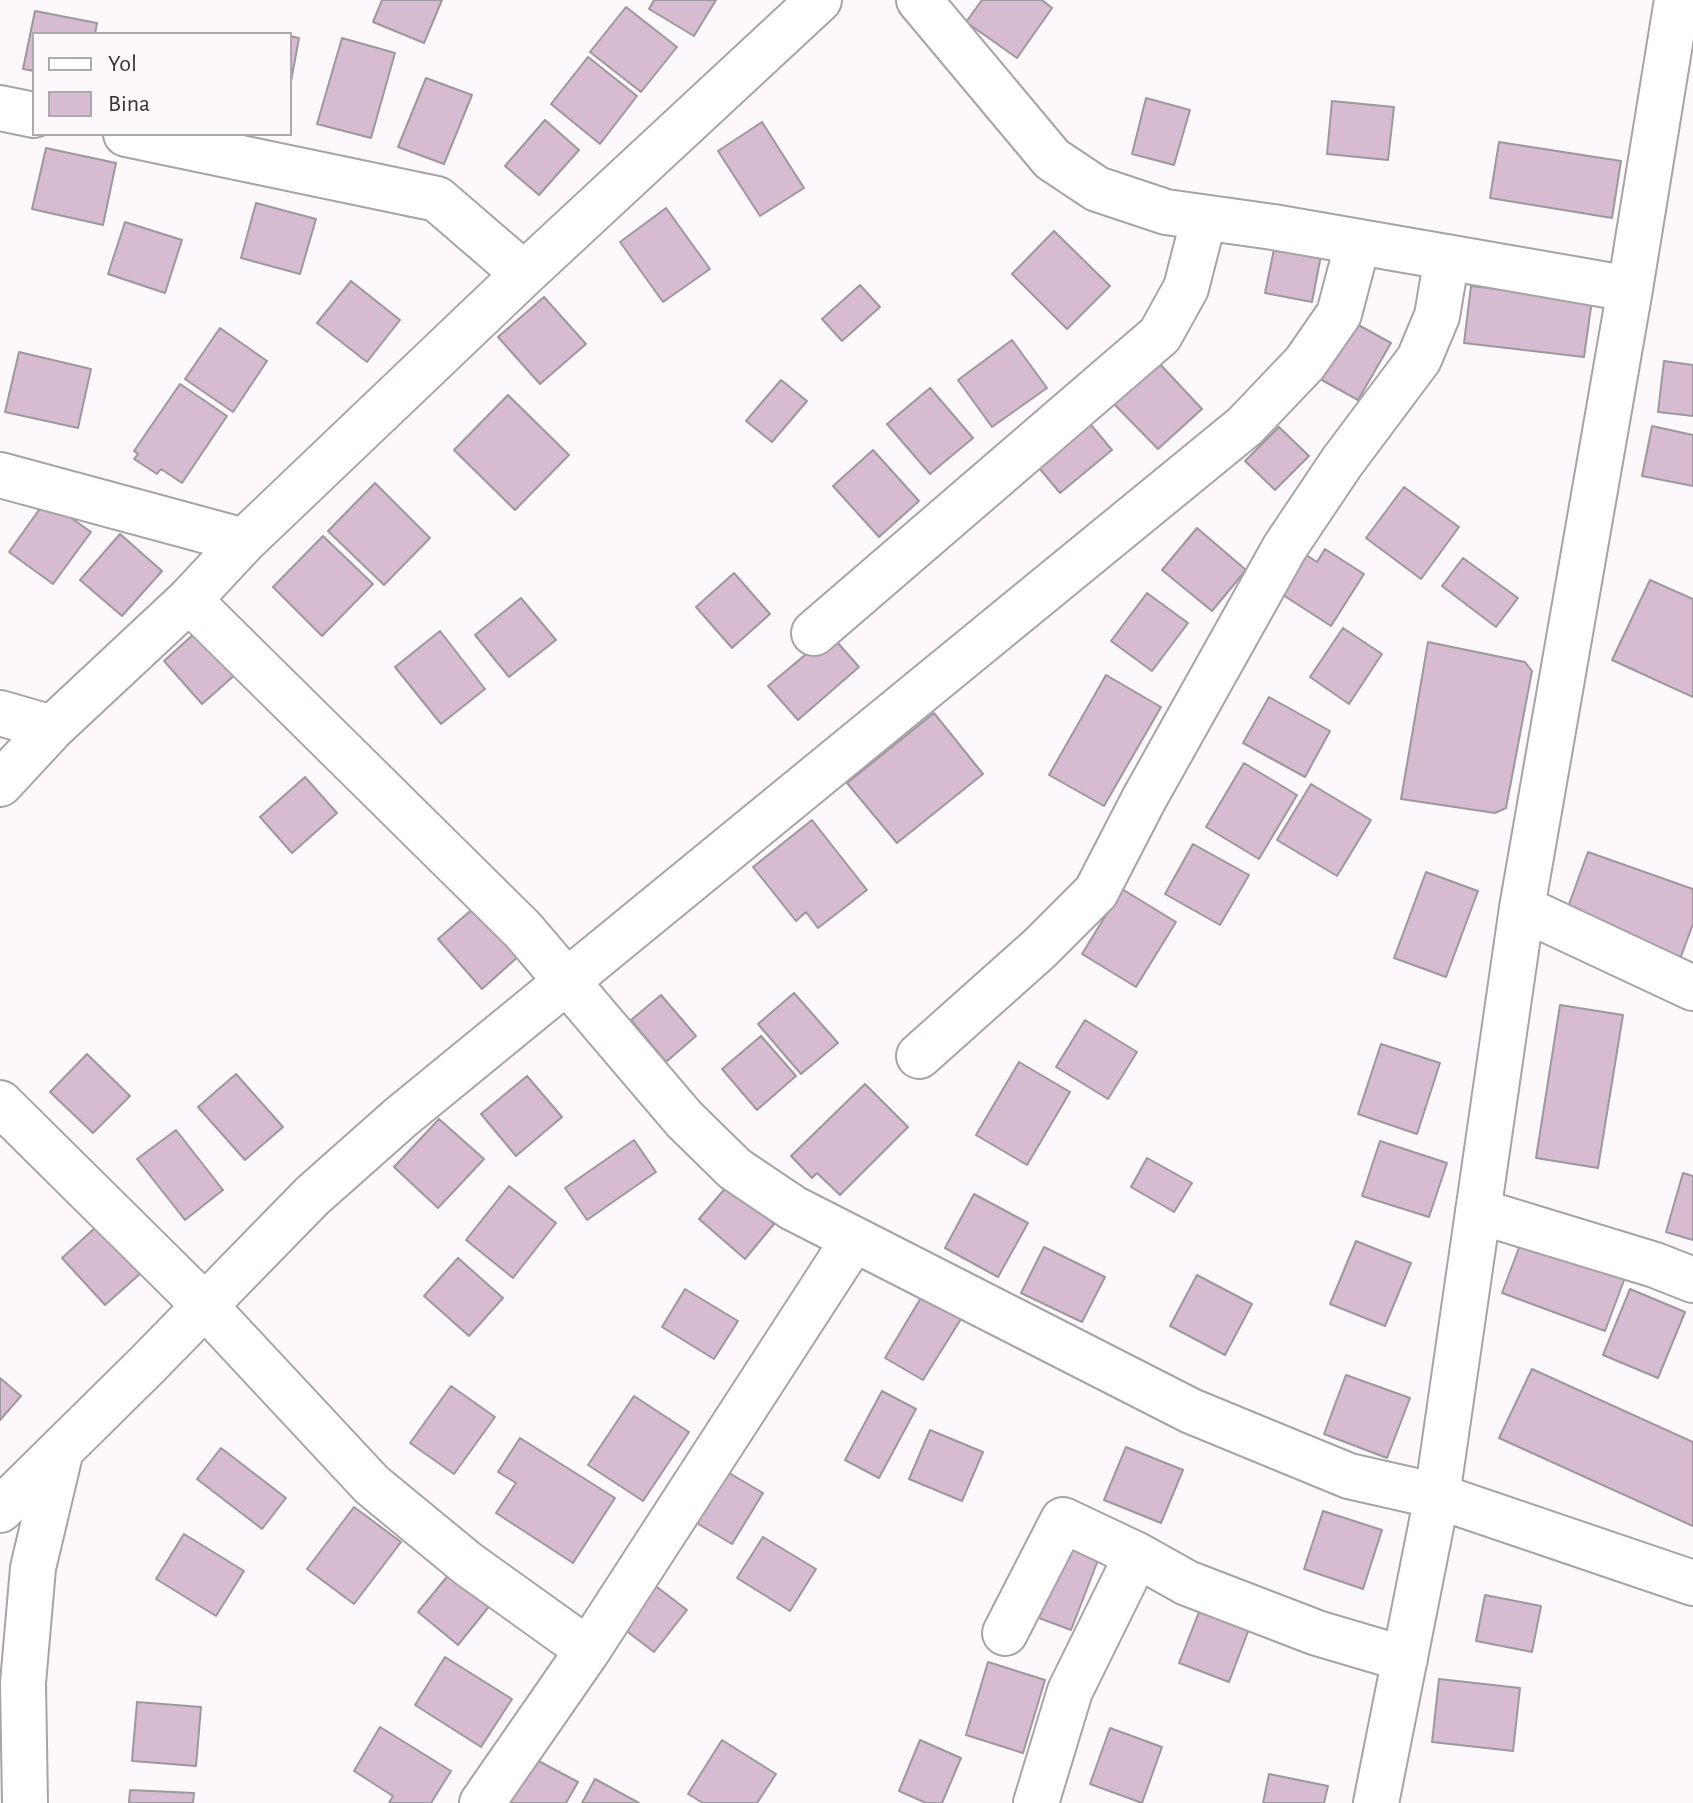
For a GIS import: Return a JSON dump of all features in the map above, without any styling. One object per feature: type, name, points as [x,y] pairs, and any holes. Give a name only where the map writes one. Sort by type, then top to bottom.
[{"type":"street","points":[[0,784],[52,728],[189,600],[244,541],[524,274],[819,0]]},
{"type":"street","points":[[919,0],[1052,159],[1097,189],[1166,212],[1630,289]]},
{"type":"street","points":[[1376,1803],[1437,1496],[1522,908],[1677,0]]},
{"type":"street","points":[[0,108],[32,115]]},
{"type":"street","points":[[136,136],[437,199],[524,274]]},
{"type":"street","points":[[814,633],[1160,335],[1186,288],[1204,218]]},
{"type":"street","points":[[0,1510],[312,1196],[356,1156],[1245,426],[1305,363],[1339,314],[1358,242]]},
{"type":"street","points":[[919,1056],[1040,948],[1096,892],[1144,799],[1285,547],[1342,462],[1419,359],[1437,316],[1447,257]]},
{"type":"street","points":[[0,475],[244,541]]},
{"type":"street","points":[[189,600],[523,930],[684,1119],[735,1169],[793,1208],[1191,1411],[1349,1476],[1437,1496],[1693,1583]]},
{"type":"street","points":[[0,713],[52,728]]},
{"type":"street","points":[[1522,908],[1693,988]]},
{"type":"street","points":[[0,1103],[205,1306],[372,1485],[468,1564],[588,1650]]},
{"type":"street","points":[[1478,1211],[1655,1265],[1693,1280]]},
{"type":"street","points":[[482,1803],[588,1650],[854,1239]]},
{"type":"street","points":[[25,1803],[23,1683],[33,1568],[61,1450]]},
{"type":"street","points":[[1005,1633],[1063,1520],[1187,1583],[1317,1633],[1405,1659]]},
{"type":"street","points":[[1036,1803],[1070,1691],[1137,1555]]},
{"type":"building","points":[[382,0],[442,0],[424,43],[373,22]]},
{"type":"building","points":[[654,0],[716,0],[694,36],[649,9]]},
{"type":"building","points":[[982,0],[1042,0],[1052,8],[1017,58],[966,22]]},
{"type":"building","points":[[626,7],[677,47],[641,92],[590,52]]},
{"type":"building","points":[[35,11],[97,23],[95,32],[32,32],[32,71],[23,69]]},
{"type":"building","points":[[292,36],[299,38],[292,76]]},
{"type":"building","points":[[342,38],[395,53],[371,138],[317,124]]},
{"type":"building","points":[[588,57],[637,96],[600,144],[551,104]]},
{"type":"building","points":[[426,78],[472,95],[444,164],[398,147]]},
{"type":"building","points":[[1146,98],[1190,110],[1174,165],[1132,154]]},
{"type":"building","points":[[1332,101],[1394,107],[1388,160],[1327,154]]},
{"type":"building","points":[[545,120],[579,150],[539,195],[505,166]]},
{"type":"building","points":[[762,122],[804,188],[760,216],[718,151]]},
{"type":"building","points":[[1499,142],[1621,161],[1612,218],[1490,198]]},
{"type":"building","points":[[46,148],[116,163],[103,225],[32,209]]},
{"type":"building","points":[[256,203],[316,219],[300,274],[241,258]]},
{"type":"building","points":[[666,208],[710,269],[663,302],[620,242]]},
{"type":"building","points":[[125,222],[182,240],[165,293],[108,274]]},
{"type":"building","points":[[1278,230],[1324,240],[1312,302],[1265,293]]},
{"type":"building","points":[[1054,231],[1110,286],[1067,329],[1012,274]]},
{"type":"building","points":[[351,281],[400,320],[367,362],[317,323]]},
{"type":"building","points":[[860,285],[880,307],[842,341],[822,319]]},
{"type":"building","points":[[1471,286],[1592,300],[1584,357],[1464,343]]},
{"type":"building","points":[[544,297],[586,344],[540,384],[498,337]]},
{"type":"building","points":[[1344,317],[1391,343],[1358,400],[1311,374]]},
{"type":"building","points":[[220,328],[267,361],[233,412],[185,379]]},
{"type":"building","points":[[1012,340],[1047,388],[992,427],[958,380]]},
{"type":"building","points":[[19,352],[91,369],[78,428],[5,412]]},
{"type":"building","points":[[1157,361],[1202,409],[1158,449],[1113,403]]},
{"type":"building","points":[[1664,361],[1693,365],[1693,416],[1658,412]]},
{"type":"building","points":[[781,380],[807,401],[772,442],[746,421]]},
{"type":"building","points":[[180,384],[227,416],[182,483],[161,469],[157,474],[134,459],[138,454],[134,451]]},
{"type":"building","points":[[930,388],[973,438],[930,474],[887,424]]},
{"type":"building","points":[[508,395],[569,455],[515,510],[454,450]]},
{"type":"building","points":[[1081,413],[1112,450],[1060,493],[1029,456]]},
{"type":"building","points":[[1652,426],[1693,435],[1693,486],[1642,476]]},
{"type":"building","points":[[1279,427],[1309,456],[1275,490],[1245,461]]},
{"type":"building","points":[[873,450],[919,501],[879,537],[833,486]]},
{"type":"building","points":[[375,483],[430,538],[384,585],[328,531]]},
{"type":"building","points":[[1404,487],[1459,527],[1421,579],[1366,538]]},
{"type":"building","points":[[46,500],[91,532],[53,584],[9,552]]},
{"type":"building","points":[[1197,528],[1246,570],[1212,611],[1162,570]]},
{"type":"building","points":[[120,534],[162,571],[122,616],[80,580]]},
{"type":"building","points":[[323,536],[373,584],[322,636],[273,587]]},
{"type":"building","points":[[1297,549],[1317,562],[1325,549],[1364,574],[1331,626],[1272,588]]},
{"type":"building","points":[[1463,558],[1518,598],[1496,627],[1442,586]]},
{"type":"building","points":[[734,573],[770,614],[732,648],[696,607]]},
{"type":"building","points":[[1650,580],[1693,599],[1693,697],[1612,660]]},
{"type":"building","points":[[1147,593],[1188,623],[1152,671],[1111,641]]},
{"type":"building","points":[[521,598],[556,640],[509,677],[475,635]]},
{"type":"building","points":[[206,623],[245,666],[202,704],[164,661]]},
{"type":"building","points":[[1343,628],[1382,654],[1349,704],[1310,677]]},
{"type":"building","points":[[440,631],[485,689],[441,724],[395,667]]},
{"type":"building","points":[[830,634],[859,667],[798,720],[768,686]]},
{"type":"building","points":[[1428,642],[1525,662],[1532,671],[1506,808],[1495,813],[1401,799]]},
{"type":"building","points":[[1106,675],[1161,707],[1104,806],[1049,775]]},
{"type":"building","points":[[1269,697],[1330,731],[1305,777],[1243,743]]},
{"type":"building","points":[[934,713],[983,774],[897,843],[847,783]]},
{"type":"building","points":[[1244,763],[1297,795],[1259,859],[1206,827]]},
{"type":"building","points":[[305,777],[337,813],[292,853],[260,817]]},
{"type":"building","points":[[1311,784],[1371,820],[1337,876],[1277,840]]},
{"type":"building","points":[[812,820],[867,890],[818,928],[806,912],[796,921],[753,867]]},
{"type":"building","points":[[1193,844],[1249,875],[1220,925],[1165,894]]},
{"type":"building","points":[[1588,852],[1693,889],[1693,924],[1680,959],[1564,918]]},
{"type":"building","points":[[1426,872],[1478,891],[1446,977],[1394,958]]},
{"type":"building","points":[[1122,889],[1176,922],[1136,987],[1082,954]]},
{"type":"building","points":[[476,906],[520,955],[482,989],[438,939]]},
{"type":"building","points":[[794,993],[838,1043],[801,1074],[758,1024]]},
{"type":"building","points":[[661,995],[696,1036],[666,1062],[631,1020]]},
{"type":"building","points":[[1560,1005],[1623,1015],[1598,1168],[1536,1158]]},
{"type":"building","points":[[1085,1020],[1137,1052],[1108,1099],[1056,1067]]},
{"type":"building","points":[[761,1036],[796,1076],[757,1110],[722,1069]]},
{"type":"building","points":[[1381,1044],[1440,1063],[1417,1134],[1358,1114]]},
{"type":"building","points":[[87,1054],[130,1096],[93,1133],[50,1092]]},
{"type":"building","points":[[1019,1062],[1070,1092],[1027,1165],[976,1135]]},
{"type":"building","points":[[236,1074],[283,1127],[245,1160],[198,1107]]},
{"type":"building","points":[[527,1076],[562,1117],[516,1156],[481,1114]]},
{"type":"building","points":[[865,1084],[908,1127],[840,1195],[817,1173],[812,1178],[791,1156]]},
{"type":"building","points":[[439,1119],[484,1159],[438,1208],[394,1167]]},
{"type":"building","points":[[176,1130],[223,1190],[185,1220],[137,1159]]},
{"type":"building","points":[[634,1140],[656,1172],[587,1220],[565,1188]]},
{"type":"building","points":[[1380,1141],[1447,1163],[1429,1217],[1362,1196]]},
{"type":"building","points":[[1147,1158],[1192,1183],[1174,1212],[1131,1187]]},
{"type":"building","points":[[1683,1173],[1693,1176],[1693,1240],[1666,1232]]},
{"type":"building","points":[[728,1185],[774,1224],[745,1259],[699,1219]]},
{"type":"building","points":[[509,1186],[556,1223],[513,1278],[466,1240]]},
{"type":"building","points":[[974,1194],[1028,1223],[998,1277],[945,1248]]},
{"type":"building","points":[[97,1226],[141,1273],[105,1305],[62,1258]]},
{"type":"building","points":[[1523,1237],[1626,1275],[1605,1331],[1502,1293]]},
{"type":"building","points":[[1356,1241],[1411,1263],[1385,1326],[1330,1304]]},
{"type":"building","points":[[1044,1247],[1105,1277],[1082,1322],[1021,1293]]},
{"type":"building","points":[[458,1258],[503,1298],[469,1336],[424,1296]]},
{"type":"building","points":[[1197,1275],[1252,1304],[1225,1355],[1170,1326]]},
{"type":"building","points":[[685,1289],[738,1321],[714,1359],[662,1327]]},
{"type":"building","points":[[1630,1289],[1685,1312],[1658,1378],[1603,1355]]},
{"type":"building","points":[[922,1296],[961,1319],[923,1380],[885,1358]]},
{"type":"building","points":[[1532,1369],[1693,1442],[1693,1526],[1499,1438]]},
{"type":"building","points":[[1346,1375],[1410,1398],[1387,1458],[1324,1434]]},
{"type":"building","points":[[0,1378],[21,1396],[0,1420]]},
{"type":"building","points":[[451,1386],[495,1417],[454,1474],[410,1443]]},
{"type":"building","points":[[882,1391],[916,1409],[879,1478],[845,1460]]},
{"type":"building","points":[[634,1396],[689,1432],[643,1501],[588,1465]]},
{"type":"building","points":[[930,1430],[983,1452],[962,1501],[909,1479]]},
{"type":"building","points":[[520,1438],[615,1498],[573,1563],[496,1513],[516,1483],[498,1472]]},
{"type":"building","points":[[1126,1447],[1183,1470],[1161,1523],[1104,1500]]},
{"type":"building","points":[[221,1448],[286,1498],[262,1529],[197,1479]]},
{"type":"building","points":[[714,1464],[763,1493],[732,1544],[683,1515]]},
{"type":"building","points":[[354,1507],[401,1542],[354,1604],[307,1569]]},
{"type":"building","points":[[1323,1511],[1382,1530],[1363,1589],[1304,1569]]},
{"type":"building","points":[[184,1534],[244,1571],[216,1616],[156,1579]]},
{"type":"building","points":[[763,1537],[816,1569],[790,1611],[737,1578]]},
{"type":"building","points":[[1069,1543],[1100,1555],[1071,1630],[1039,1618]]},
{"type":"building","points":[[455,1567],[495,1599],[458,1645],[418,1612]]},
{"type":"building","points":[[644,1577],[687,1610],[654,1652],[611,1619]]},
{"type":"building","points":[[1485,1595],[1541,1606],[1532,1652],[1476,1641]]},
{"type":"building","points":[[1203,1602],[1252,1621],[1229,1682],[1179,1663]]},
{"type":"building","points":[[445,1657],[512,1699],[481,1747],[415,1705]]},
{"type":"building","points":[[988,1662],[1045,1680],[1023,1753],[966,1735]]},
{"type":"building","points":[[1439,1679],[1520,1688],[1513,1751],[1432,1742]]},
{"type":"building","points":[[137,1702],[201,1707],[196,1766],[132,1761]]},
{"type":"building","points":[[380,1727],[451,1771],[431,1803],[389,1803],[393,1796],[354,1771]]},
{"type":"building","points":[[1110,1728],[1162,1747],[1142,1803],[1090,1784]]},
{"type":"building","points":[[722,1740],[776,1774],[757,1803],[703,1803],[688,1794]]},
{"type":"building","points":[[920,1740],[961,1758],[942,1803],[926,1803],[899,1791]]},
{"type":"building","points":[[529,1756],[578,1782],[566,1803],[504,1803]]},
{"type":"building","points":[[1269,1774],[1328,1786],[1324,1803],[1263,1803]]},
{"type":"building","points":[[595,1779],[639,1803],[582,1803]]},
{"type":"building","points":[[130,1790],[194,1793],[193,1803],[129,1803]]}]
